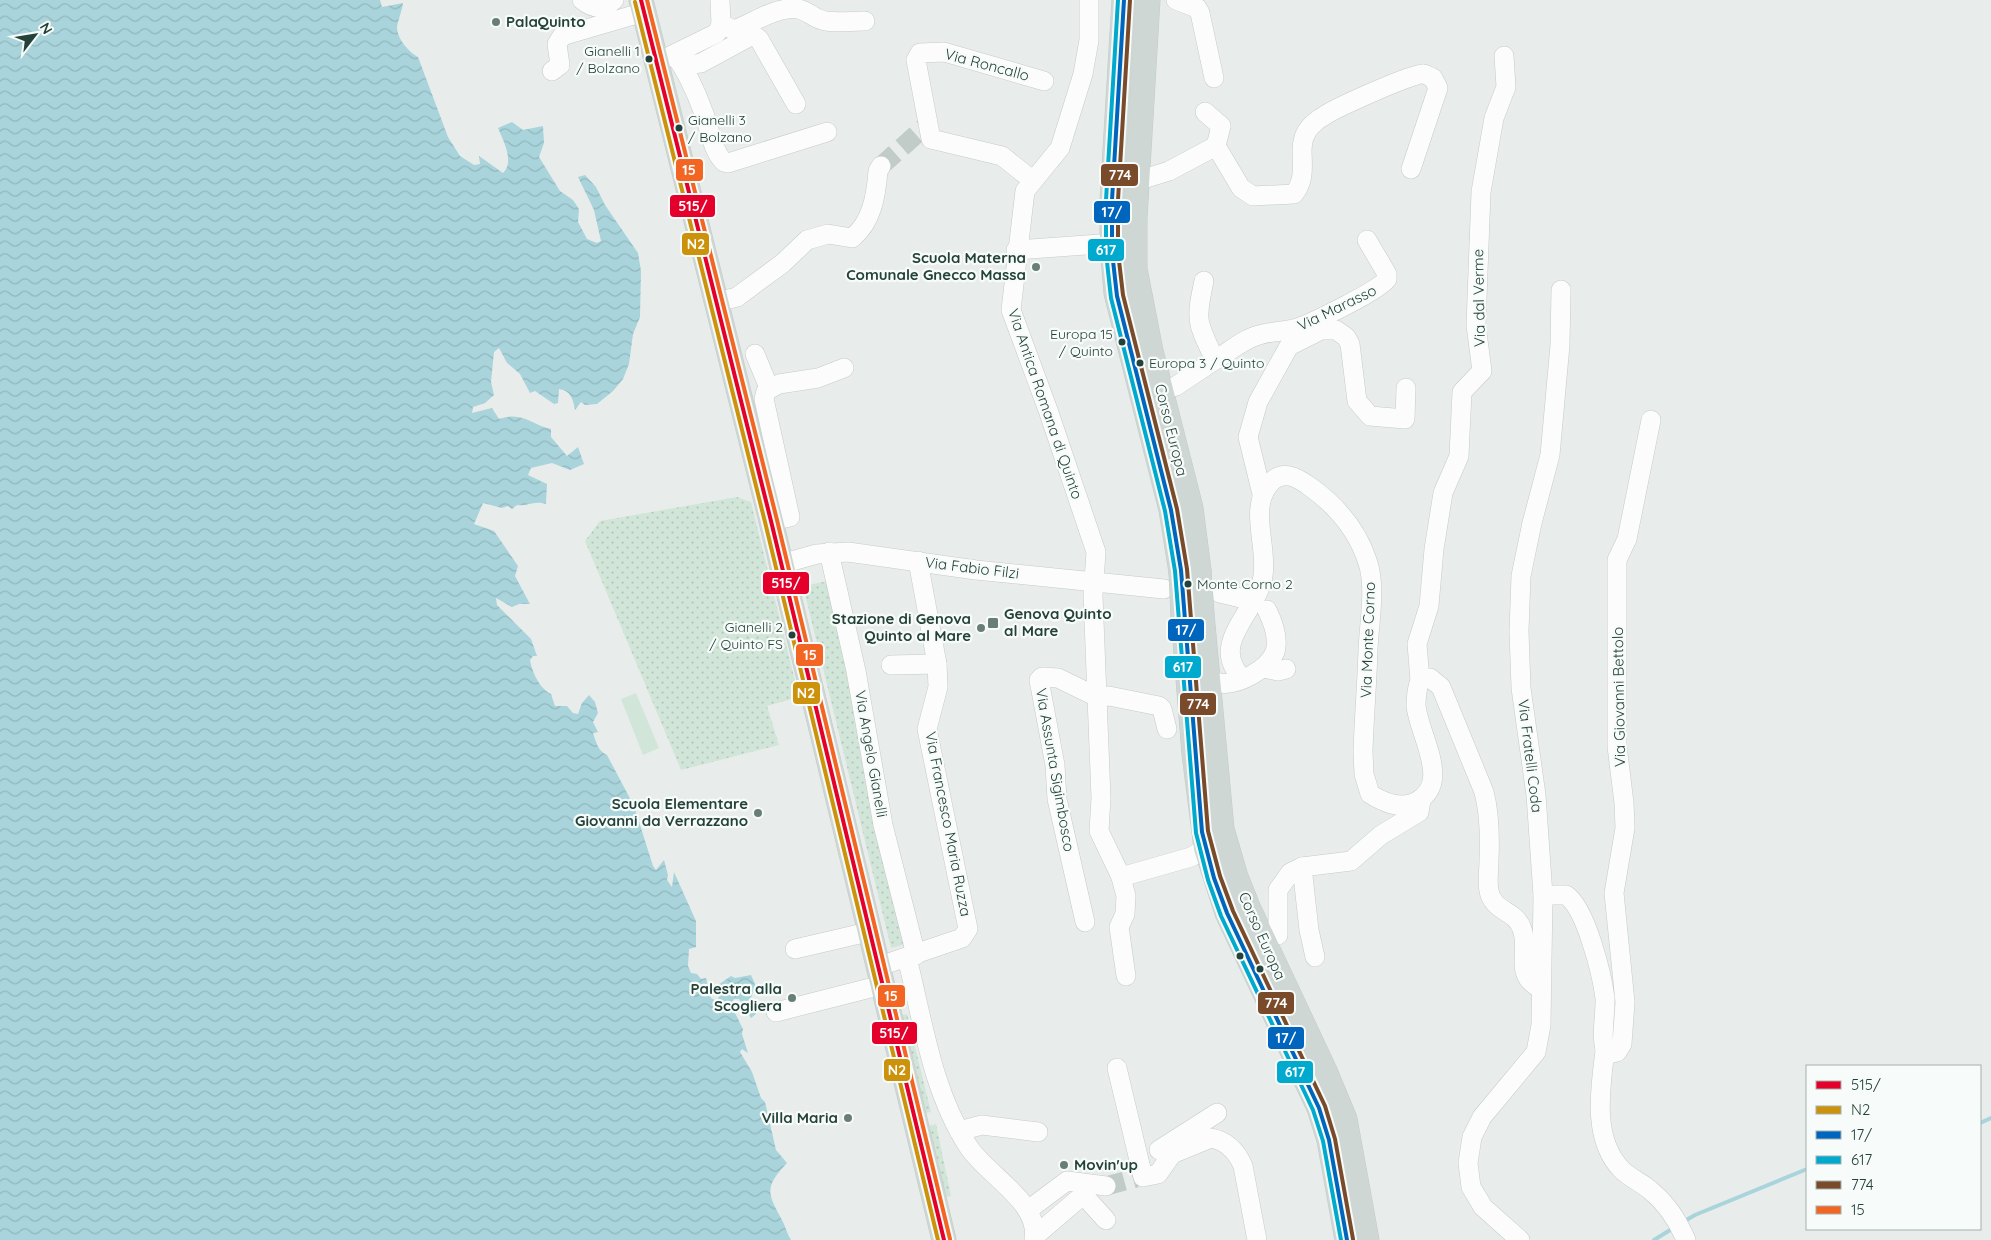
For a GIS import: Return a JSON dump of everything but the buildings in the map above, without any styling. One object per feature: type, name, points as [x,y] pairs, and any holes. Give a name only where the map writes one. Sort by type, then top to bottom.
[{"type":"main road","name":"Corso Europa","points":[[1124,0],[1112,200],[1112,245],[1116,293],[1167,492],[1190,571],[1208,679],[1222,829],[1236,877],[1248,907],[1325,1071],[1345,1120],[1367,1240]]},
{"type":"main road","name":"Corso Europa","points":[[1148,0],[1134,241],[1136,270],[1150,351],[1191,508],[1190,571]]},
{"type":"main road","points":[[643,6],[672,61],[716,302],[944,1240]]},
{"type":"main road","name":"Corso Europa","points":[[1197,620],[1186,652],[1201,824],[1206,848],[1227,913],[1319,1108],[1329,1140],[1347,1240]]},
{"type":"street","points":[[582,0],[589,6],[597,7],[605,6],[614,0]]},
{"type":"street","points":[[672,61],[713,36],[721,24],[720,0]]},
{"type":"street","points":[[721,24],[746,18],[756,12],[766,0]]},
{"type":"street","name":"Via Antica Romana di Quinto","points":[[1089,0],[1089,40],[1078,92],[1060,148],[1025,190],[1016,250],[1011,310],[1048,410],[1096,552],[1093,582],[1101,798],[1099,831],[1121,877],[1126,896],[1124,914],[1119,927],[1126,976]]},
{"type":"street","points":[[1176,0],[1197,8],[1200,13],[1214,78]]},
{"type":"street","points":[[552,71],[560,65],[557,44],[562,36],[643,6]]},
{"type":"street","points":[[721,24],[734,30],[786,8],[799,8],[825,21],[865,21]]},
{"type":"street","points":[[672,61],[702,63],[749,37],[755,36],[759,39],[796,104]]},
{"type":"street","name":"Via Roncallo","points":[[1032,180],[1002,156],[931,139],[916,60],[920,53],[944,52],[1044,81]]},
{"type":"street","name":"Via dal Verme","points":[[1420,680],[1417,644],[1429,606],[1434,549],[1443,493],[1459,456],[1462,392],[1482,372],[1476,325],[1478,227],[1481,192],[1494,118],[1506,87],[1504,56]]},
{"type":"street","points":[[672,61],[704,111],[717,150],[724,162],[728,163],[826,132]]},
{"type":"street","points":[[1216,146],[1242,188],[1253,196],[1294,194],[1299,188],[1304,168],[1302,146],[1307,131],[1324,115],[1405,78],[1422,74],[1434,78],[1438,88],[1411,169]]},
{"type":"street","points":[[1137,181],[1169,171],[1216,146],[1222,126],[1205,112]]},
{"type":"street","points":[[716,302],[737,297],[783,263],[806,240],[828,234],[852,238],[862,230],[872,208],[878,171],[881,166]]},
{"type":"street","name":"Via Marasso","points":[[1161,392],[1176,386],[1258,335],[1295,329],[1321,318],[1359,296],[1382,286],[1387,279],[1386,274],[1368,240]]},
{"type":"street","points":[[1016,250],[1100,244]]},
{"type":"street","points":[[1204,281],[1197,312],[1199,326],[1215,360]]},
{"type":"street","name":"Via Fratelli Coda","points":[[1541,989],[1543,895],[1535,786],[1521,688],[1519,631],[1521,576],[1532,523],[1550,456],[1560,345],[1562,290]]},
{"type":"street","points":[[1242,678],[1235,671],[1230,658],[1231,641],[1259,590],[1263,575],[1260,541],[1262,494],[1248,437],[1258,402],[1289,346],[1322,330],[1336,330],[1346,337],[1350,344],[1357,401],[1370,416],[1405,419],[1406,388]]},
{"type":"street","name":"Via Fratelli Coda","points":[[1532,523],[1544,516],[1562,448],[1572,339]]},
{"type":"street","points":[[755,354],[769,388],[764,399],[790,517],[770,521]]},
{"type":"street","points":[[769,388],[818,378],[844,368]]},
{"type":"street","name":"Via Giovanni Bettolo","points":[[1605,1051],[1612,1054],[1620,1048],[1624,1019],[1622,958],[1614,893],[1625,828],[1617,746],[1617,560],[1627,539],[1651,420]]},
{"type":"street","name":"Via Monte Corno","points":[[1262,494],[1274,480],[1286,475],[1298,478],[1324,497],[1340,513],[1362,546],[1369,565],[1372,604],[1363,752],[1364,774],[1370,794],[1379,799],[1404,806],[1421,800]]},
{"type":"street","name":"Via Fabio Filzi","points":[[780,564],[829,552],[848,552],[976,570],[1164,589]]},
{"type":"street","name":"Via Angelo Gianelli","points":[[829,552],[856,670],[883,824],[944,1102],[968,1148],[1028,1210]]},
{"type":"street","name":"Via Francesco Maria Ruzza","points":[[776,1012],[879,976],[911,956],[962,938],[968,929],[927,728],[938,686],[938,664],[918,561]]},
{"type":"street","points":[[1220,594],[1245,600]]},
{"type":"street","points":[[1208,679],[1222,684],[1242,678],[1264,668],[1275,651],[1273,621],[1268,610]]},
{"type":"street","points":[[1197,620],[1231,641]]},
{"type":"street","name":"Corso Europa","points":[[1186,652],[1197,672],[1208,679]]},
{"type":"street","points":[[891,665],[938,664]]},
{"type":"street","points":[[1264,668],[1278,671],[1286,669]]},
{"type":"street","name":"Via Assunta Sigimbosco","points":[[1085,922],[1057,799],[1055,765],[1039,680],[1042,677],[1058,678],[1097,697]]},
{"type":"street","points":[[1278,935],[1278,890],[1290,873],[1302,867],[1351,861],[1381,835],[1419,812],[1421,800],[1429,792],[1434,776],[1416,707],[1420,680],[1430,678],[1441,687],[1484,792],[1489,810],[1489,891],[1493,901],[1499,908],[1513,914],[1520,923],[1524,934],[1524,972],[1529,983],[1541,989],[1541,1024],[1536,1052],[1482,1117],[1472,1137],[1468,1163],[1471,1188],[1483,1207],[1520,1240]]},
{"type":"street","points":[[1097,697],[1109,696],[1159,706],[1162,709],[1166,729]]},
{"type":"street","points":[[1121,877],[1192,857],[1206,848]]},
{"type":"street","points":[[1302,867],[1309,930],[1315,957]]},
{"type":"street","points":[[1543,895],[1560,894],[1572,899],[1584,920],[1605,998],[1605,1051],[1600,1088],[1600,1112],[1606,1142],[1613,1160],[1623,1171],[1660,1199],[1679,1224],[1686,1240]]},
{"type":"street","points":[[795,949],[816,936],[868,932]]},
{"type":"street","points":[[1117,1068],[1140,1178]]},
{"type":"street","points":[[1140,1178],[1159,1148],[1217,1113]]},
{"type":"street","points":[[959,1131],[982,1125],[1038,1132]]},
{"type":"street","points":[[1140,1178],[1158,1174],[1172,1154],[1211,1138],[1217,1139],[1231,1147],[1238,1155],[1243,1166],[1257,1240]]},
{"type":"street","points":[[1106,1186],[1067,1181],[1028,1210],[1034,1238],[1077,1200],[1083,1198],[1088,1200],[1106,1220]]},
{"type":"green space","points":[[737,497],[751,502],[799,697],[767,706],[779,745],[681,770],[585,541],[600,521]]},
{"type":"green space","points":[[828,581],[910,943],[891,948],[803,586]]},
{"type":"green space","points":[[636,693],[659,748],[643,755],[621,699]]},
{"type":"green space","points":[[907,1014],[931,1112],[922,1114],[899,1016]]},
{"type":"green space","points":[[936,1124],[951,1196],[943,1197],[927,1126]]},
{"type":"water","points":[[0,0],[380,0],[382,7],[403,3],[397,27],[399,36],[407,48],[418,57],[448,137],[460,156],[474,165],[480,164],[479,156],[503,173],[508,163],[508,157],[498,128],[512,122],[523,130],[543,126],[544,143],[539,157],[560,191],[573,200],[579,209],[578,222],[587,239],[597,243],[601,241],[594,210],[578,177],[585,175],[596,187],[605,205],[638,253],[641,271],[640,317],[633,334],[629,364],[623,379],[613,391],[597,404],[585,405],[581,402],[575,410],[571,396],[563,390],[559,389],[558,403],[554,404],[535,391],[530,393],[520,374],[507,363],[499,348],[494,352],[491,382],[494,395],[485,403],[473,407],[472,413],[492,408],[499,419],[507,417],[521,418],[551,429],[551,437],[567,456],[578,447],[584,464],[570,470],[552,463],[531,468],[528,475],[547,484],[546,504],[517,505],[512,509],[508,506],[502,508],[483,503],[474,524],[494,531],[518,566],[515,576],[530,604],[519,604],[512,607],[496,598],[497,605],[531,639],[537,656],[533,656],[530,660],[540,684],[551,694],[555,706],[567,706],[573,713],[578,714],[582,703],[589,695],[595,702],[598,713],[593,722],[598,732],[593,733],[599,749],[607,755],[634,806],[653,866],[656,870],[664,860],[668,875],[667,880],[672,887],[674,872],[696,921],[696,947],[689,949],[688,966],[691,973],[697,974],[701,979],[706,978],[711,998],[717,1001],[719,996],[718,985],[731,976],[735,978],[751,975],[755,987],[751,998],[755,1003],[756,1014],[751,1018],[739,999],[734,999],[731,1005],[743,1029],[742,1034],[748,1053],[742,1049],[740,1052],[752,1072],[761,1098],[765,1102],[776,1150],[787,1163],[774,1179],[770,1191],[771,1198],[791,1240],[0,1240]]},
{"type":"waterway","points":[[1981,1123],[1991,1118]]},
{"type":"waterway","points":[[1683,1222],[1695,1215],[1806,1169]]},
{"type":"waterway","points":[[1654,1240],[1675,1227]]},
{"type":"tunnel","points":[[881,166],[929,123]]},
{"type":"tunnel","points":[[1106,1186],[1136,1178]]},
{"type":"transit line","name":"515/","points":[[641,0],[771,521],[944,1240]]},
{"type":"transit line","name":"15","points":[[647,0],[777,520],[950,1239]]},
{"type":"transit line","name":"617","points":[[1118,0],[1106,200],[1106,253],[1111,298],[1165,511],[1175,571],[1196,833],[1208,880],[1221,916],[1313,1110],[1323,1141],[1341,1240]]},
{"type":"transit line","name":"17/","points":[[1124,0],[1112,200],[1112,252],[1117,296],[1171,510],[1181,570],[1202,832],[1214,878],[1227,913],[1319,1108],[1329,1140],[1347,1240]]},
{"type":"transit line","name":"774","points":[[1130,0],[1118,200],[1118,252],[1123,295],[1177,509],[1187,569],[1208,831],[1220,876],[1233,911],[1325,1106],[1335,1139],[1353,1239]]},
{"type":"transit line","name":"N2","points":[[635,2],[765,522],[938,1240]]},
{"type":"place","name":"PalaQuinto","points":[[496,22]]},
{"type":"place","name":"Gianelli 1 / Bolzano","points":[[649,59]]},
{"type":"place","name":"Gianelli 3 / Bolzano","points":[[679,128]]},
{"type":"place","name":"Scuola Materna Comunale Gnecco Massa","points":[[1036,267]]},
{"type":"place","name":"Europa 15 / Quinto","points":[[1122,342]]},
{"type":"place","name":"Europa 3 / Quinto","points":[[1140,363]]},
{"type":"place","name":"Monte Corno 2","points":[[1188,584]]},
{"type":"place","name":"Genova Quinto al Mare","points":[[993,623]]},
{"type":"place","name":"Stazione di Genova Quinto al Mare","points":[[981,628]]},
{"type":"place","name":"Gianelli 2 / Quinto FS","points":[[792,635]]},
{"type":"place","name":"Scuola Elementare Giovanni da Verrazzano","points":[[758,813]]},
{"type":"place","name":"Palestra alla Scogliera","points":[[792,998]]},
{"type":"place","name":"Villa Maria","points":[[848,1118]]},
{"type":"place","name":"Movin'up","points":[[1064,1165]]}]
